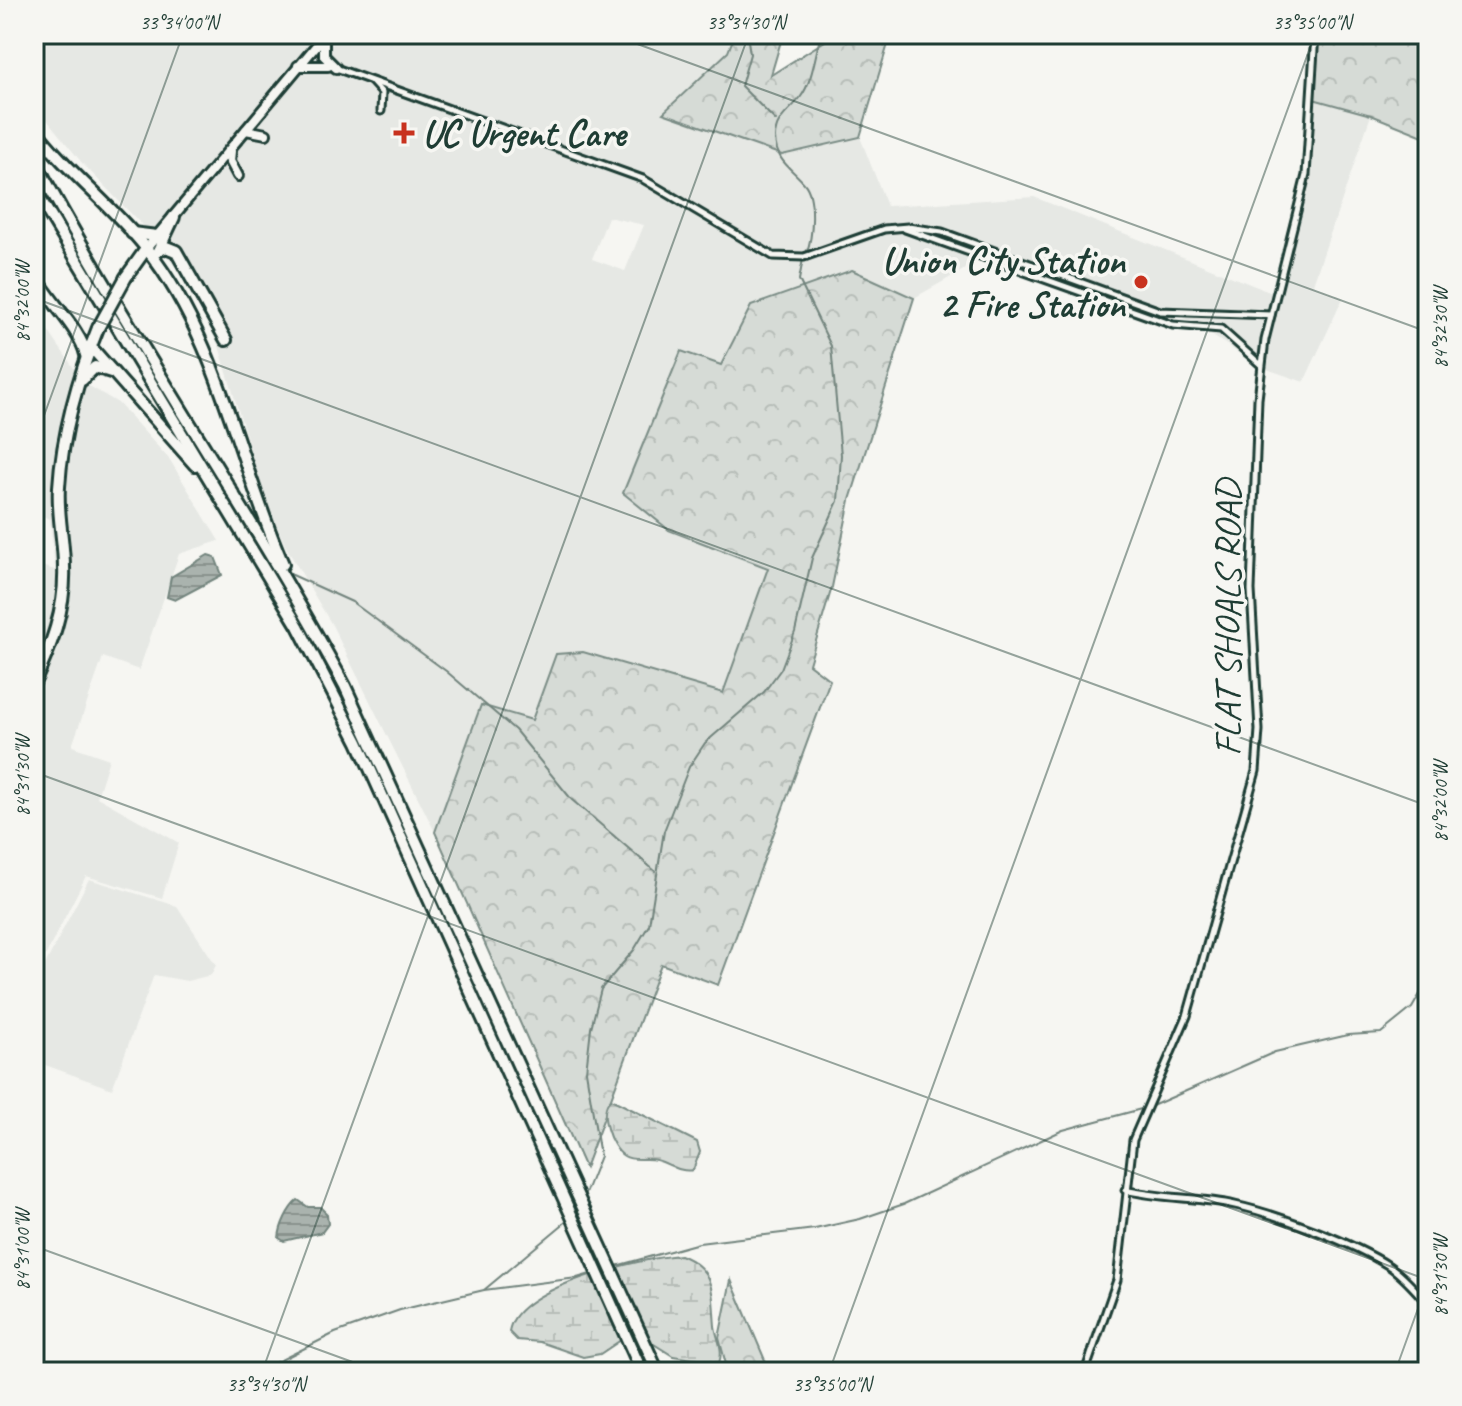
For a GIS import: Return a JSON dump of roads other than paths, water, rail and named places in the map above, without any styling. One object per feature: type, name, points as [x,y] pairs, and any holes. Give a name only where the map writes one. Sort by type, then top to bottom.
[{"type":"highway","points":[[34,128],[132,233],[152,250],[156,264],[209,354],[260,511],[298,599],[403,807],[659,1372]]},
{"type":"highway","points":[[34,159],[102,277],[298,599]]},
{"type":"highway","points":[[34,189],[298,626],[358,742],[642,1372]]},
{"type":"highway","points":[[34,683],[53,640],[62,605],[64,569],[58,512],[59,476],[79,383],[98,328],[126,277],[152,250],[174,217]]},
{"type":"highway","points":[[132,233],[157,236]]},
{"type":"highway","points":[[152,250],[166,247],[176,251],[226,340]]},
{"type":"highway","points":[[34,273],[57,312],[77,334],[92,343],[112,373],[174,438],[227,506]]},
{"type":"highway","points":[[77,334],[87,358]]},
{"type":"highway","points":[[79,383],[95,367],[112,373]]},
{"type":"main road","points":[[152,250],[157,236],[325,35]]},
{"type":"main road","points":[[325,35],[324,56],[332,67]]},
{"type":"main road","points":[[298,66],[332,67]]},
{"type":"main road","points":[[246,130],[266,134]]},
{"type":"main road","points":[[231,148],[230,161],[238,176]]},
{"type":"street","name":"FLAT SHOALS ROAD","points":[[1085,1372],[1117,1280],[1133,1140],[1187,1016],[1258,756],[1251,590],[1261,365],[1306,175],[1315,34]]},
{"type":"street","points":[[309,53],[332,67],[643,179],[773,256],[804,257],[871,232],[897,227],[942,232],[1160,311],[1271,315]]},
{"type":"street","points":[[372,81],[382,93],[381,111]]},
{"type":"street","points":[[897,227],[938,238],[1173,325],[1221,329],[1261,365]]},
{"type":"street","points":[[1243,350],[1254,354],[1263,352]]},
{"type":"street","points":[[1125,1190],[1169,1199],[1234,1205],[1261,1212],[1382,1262],[1399,1274],[1428,1304]]},
{"type":"waterway","points":[[747,34],[750,54],[741,86],[776,121]]},
{"type":"waterway","points":[[806,254],[812,228],[808,189],[781,158],[775,138],[780,121],[808,84],[821,34]]},
{"type":"waterway","points":[[583,1199],[600,1156],[586,1071],[591,1028],[601,989],[634,950],[649,925],[664,831],[689,767],[705,743],[764,692],[781,669],[795,632],[812,558],[838,501],[841,455],[831,346],[799,280],[803,259]]},
{"type":"waterway","points":[[283,567],[288,573],[352,602],[446,671],[515,730],[572,800],[655,871]]},
{"type":"waterway","points":[[1152,1106],[1275,1052],[1348,1035],[1381,1033],[1412,1008],[1428,980]]},
{"type":"waterway","points":[[616,1266],[699,1243],[815,1229],[860,1219],[904,1204],[1063,1130],[1145,1108]]},
{"type":"waterway","points":[[484,1290],[568,1220]]},
{"type":"waterway","points":[[257,1372],[335,1333],[400,1310],[484,1290],[594,1273]]},
{"type":"place","name":"UC Urgent Care","points":[[404,133]]},
{"type":"place","name":"Union City Station 2 Fire Station","points":[[1141,282]]}]
